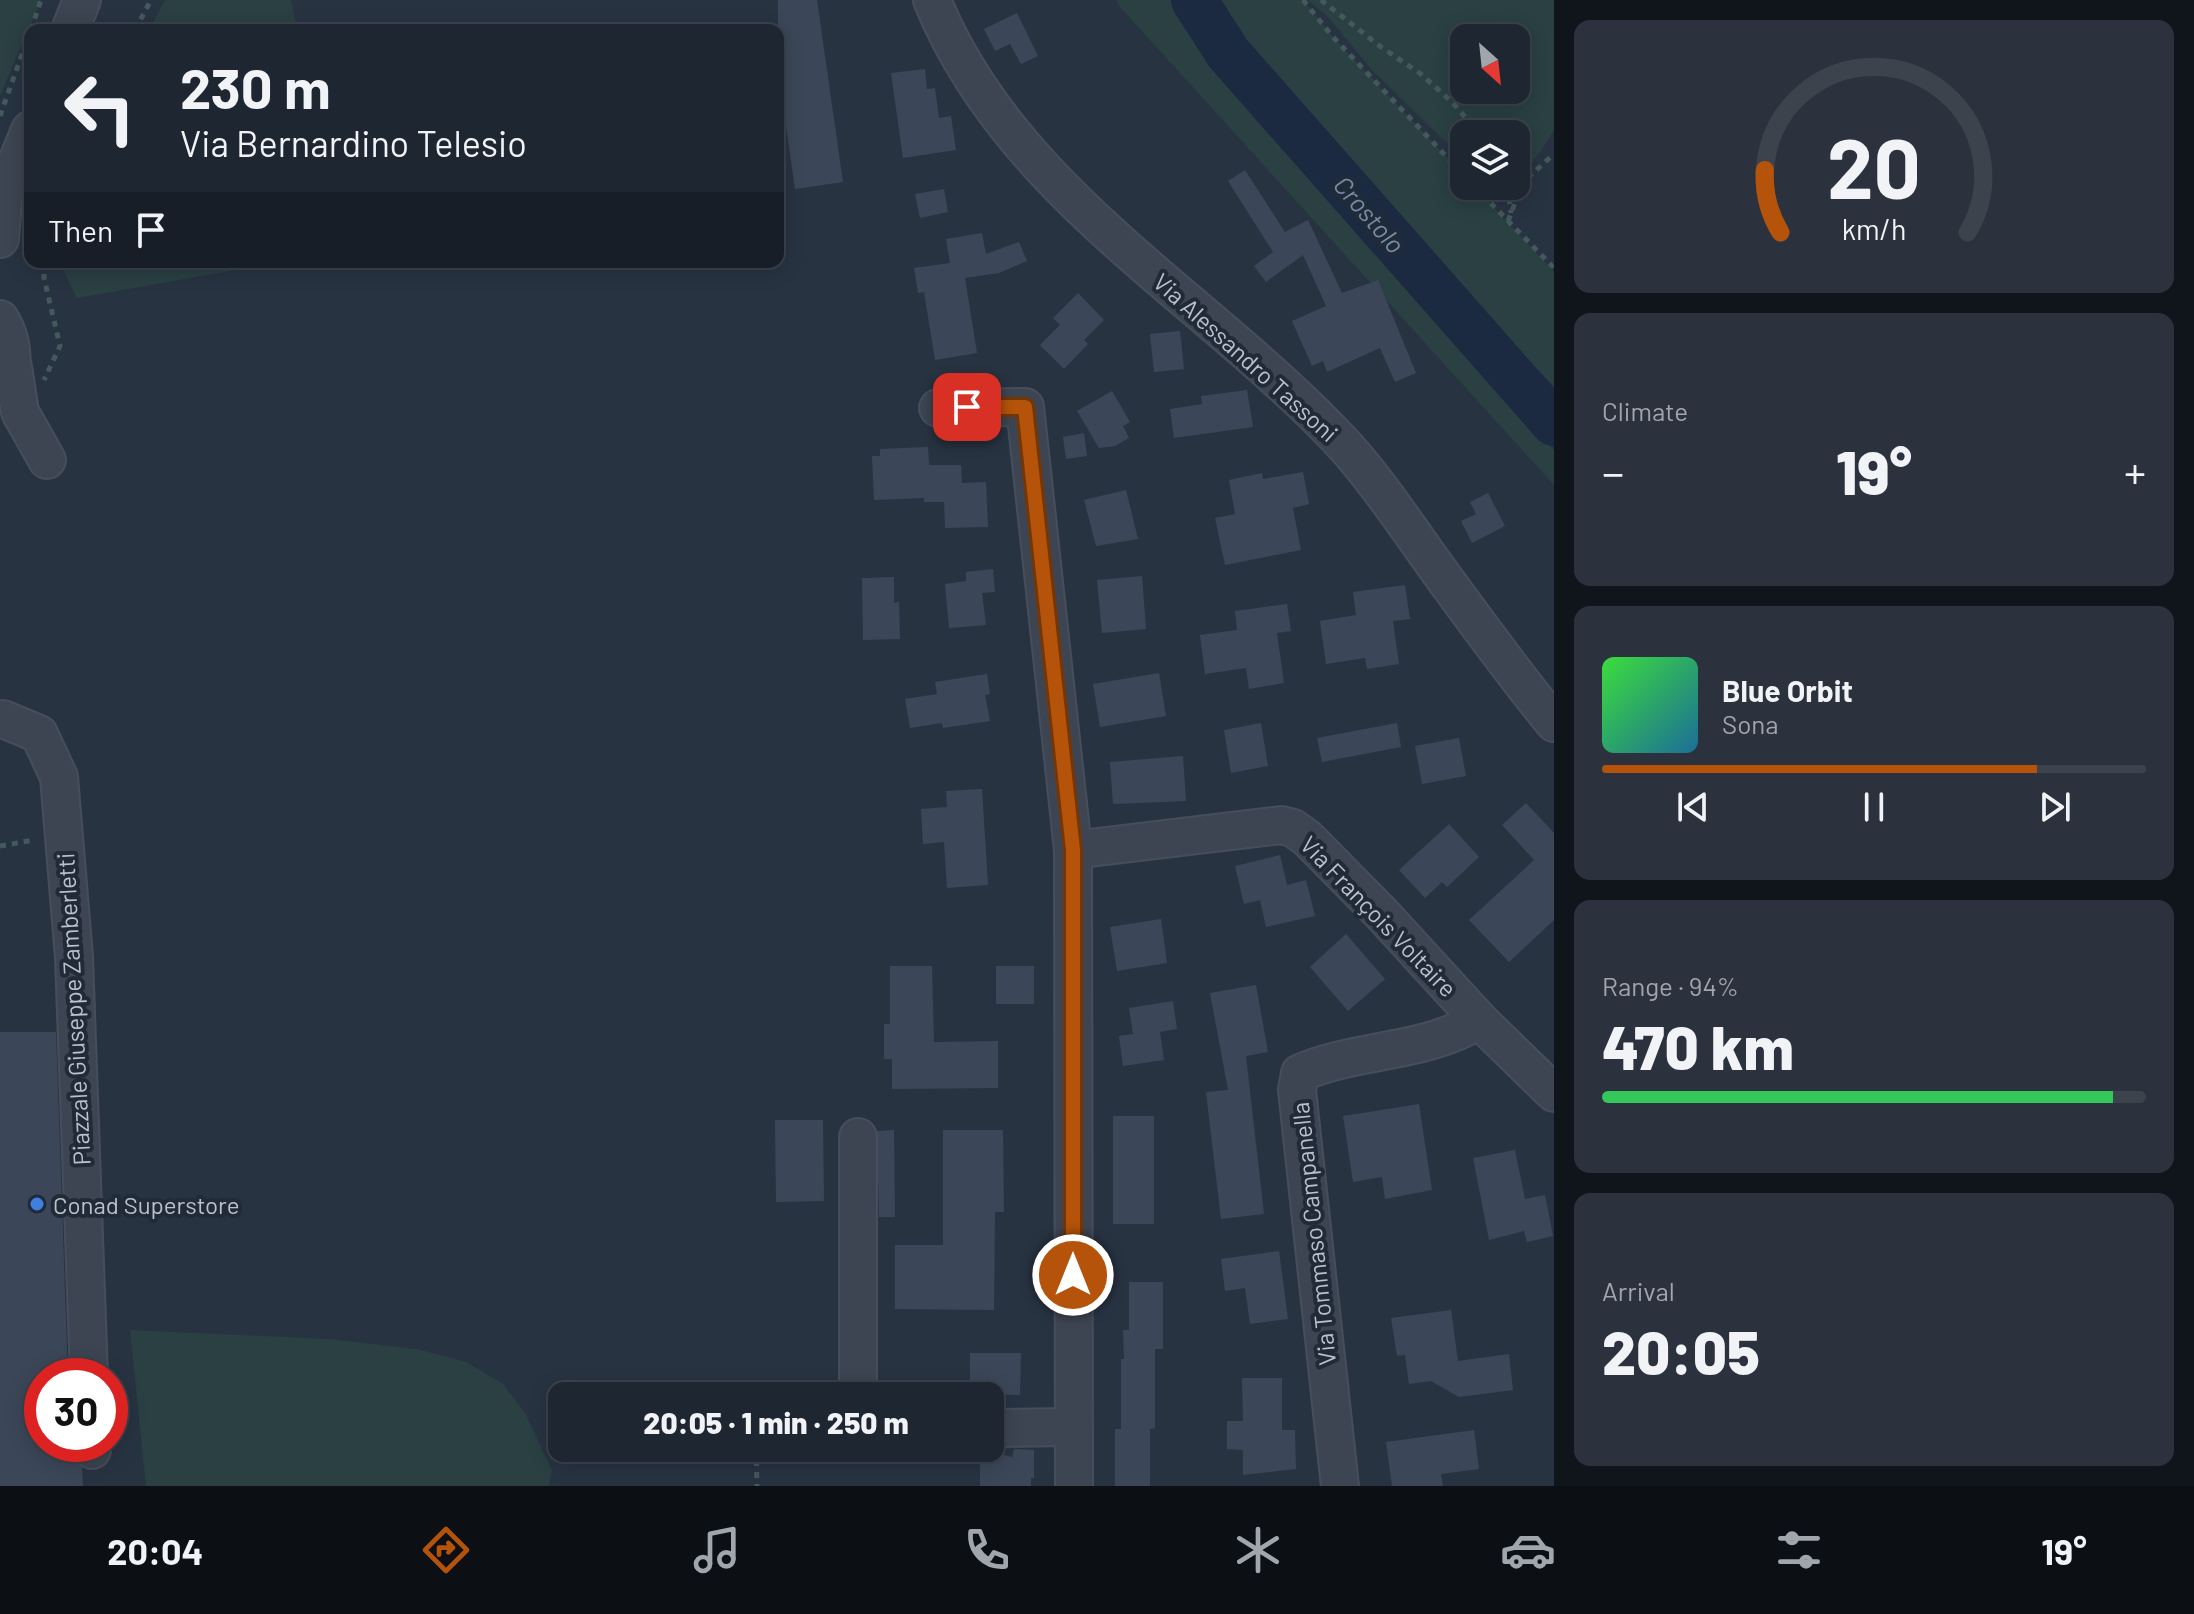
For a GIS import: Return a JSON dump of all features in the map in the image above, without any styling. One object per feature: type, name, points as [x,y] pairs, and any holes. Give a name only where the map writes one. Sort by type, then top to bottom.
[{"type":"street","points":[[72,24],[82,0]]},
{"type":"street","name":"Via Alessandro Tassoni","points":[[932,0],[961,61],[1006,126],[1129,253],[1262,366],[1347,448],[1554,723]]},
{"type":"street","points":[[0,239],[1,201],[24,145]]},
{"type":"street","points":[[0,319],[11,345],[20,412],[47,460],[21,439],[0,430]]},
{"type":"street","points":[[0,403],[8,389],[13,367]]},
{"type":"street","points":[[938,408],[1025,407],[1073,850],[1074,1486]]},
{"type":"street","name":"Piazzale Giuseppe Zamberletti","points":[[3,719],[39,734],[59,777],[74,957],[88,1358]]},
{"type":"street","name":"Via François Voltaire","points":[[1073,850],[1281,825],[1293,828],[1307,838],[1382,914],[1479,1020],[1554,1093]]},
{"type":"street","name":"Via Tommaso Campanella","points":[[1340,1486],[1297,1090],[1300,1073],[1353,1058],[1436,1041],[1479,1020]]},
{"type":"street","points":[[858,1137],[858,1382]]},
{"type":"street","points":[[1004,1428],[1073,1427]]},
{"type":"path","points":[[32,24],[41,0]]},
{"type":"path","points":[[138,24],[151,0]]},
{"type":"path","points":[[1303,0],[1333,37],[1450,160]]},
{"type":"path","points":[[1321,0],[1421,74],[1468,120]]},
{"type":"path","points":[[0,116],[24,48]]},
{"type":"path","points":[[1508,221],[1523,182],[1554,154]]},
{"type":"path","points":[[1488,200],[1554,268]]},
{"type":"path","points":[[1509,200],[1511,214]]},
{"type":"path","points":[[756,1462],[757,1486]]},
{"type":"green space","points":[[0,0],[41,0],[31,24],[24,24],[24,40],[0,96]]},
{"type":"green space","points":[[165,0],[291,0],[296,24],[152,24]]},
{"type":"green space","points":[[1116,0],[1303,0],[1333,37],[1450,160],[1450,200],[1487,200],[1554,272],[1554,386],[1496,329],[1281,95],[1255,119],[1554,450],[1554,485]]},
{"type":"green space","points":[[1307,0],[1554,0],[1554,130],[1530,164],[1530,120],[1450,120],[1450,146],[1372,70],[1327,16]]},
{"type":"green space","points":[[62,268],[247,268],[77,298]]},
{"type":"green space","points":[[130,1330],[329,1339],[417,1349],[466,1362],[503,1384],[525,1413],[552,1470],[549,1486],[146,1486]]},
{"type":"building","points":[[778,0],[817,0],[843,182],[795,189],[784,111],[784,24],[778,24]]},
{"type":"building","points":[[1017,13],[1038,56],[1021,64],[1010,44],[995,51],[984,29]]},
{"type":"building","points":[[925,69],[927,89],[935,88],[939,118],[951,116],[956,150],[903,158],[891,73]]},
{"type":"building","points":[[1245,170],[1285,232],[1308,220],[1342,293],[1378,280],[1416,373],[1395,382],[1380,348],[1327,372],[1323,361],[1312,366],[1292,321],[1326,306],[1303,255],[1266,282],[1254,266],[1273,252],[1228,181]]},
{"type":"building","points":[[944,189],[948,212],[920,218],[915,194]]},
{"type":"building","points":[[982,233],[986,254],[1019,242],[1027,261],[999,273],[965,278],[977,353],[935,360],[924,292],[918,293],[914,268],[950,263],[946,239]]},
{"type":"building","points":[[1078,293],[1104,320],[1084,340],[1088,344],[1064,369],[1040,345],[1060,325],[1053,318]]},
{"type":"building","points":[[1180,331],[1184,369],[1154,372],[1150,334]]},
{"type":"building","points":[[1247,390],[1253,427],[1174,438],[1170,409],[1202,404],[1201,396]]},
{"type":"building","points":[[1112,391],[1130,422],[1123,426],[1129,438],[1115,446],[1099,448],[1077,411]]},
{"type":"building","points":[[1084,433],[1087,456],[1066,459],[1063,437]]},
{"type":"building","points":[[928,447],[929,465],[961,465],[962,483],[986,482],[988,527],[945,528],[944,502],[924,502],[924,498],[874,500],[872,456],[880,456],[880,449]]},
{"type":"building","points":[[1303,472],[1309,504],[1293,508],[1301,550],[1225,565],[1215,518],[1235,514],[1229,480],[1262,473],[1263,479]]},
{"type":"building","points":[[1126,490],[1138,539],[1096,546],[1084,500]]},
{"type":"building","points":[[1488,493],[1505,526],[1472,543],[1461,521],[1476,514],[1470,502]]},
{"type":"building","points":[[993,569],[995,592],[982,593],[986,625],[949,628],[945,584],[966,581],[966,572]]},
{"type":"building","points":[[1142,576],[1146,629],[1102,633],[1097,580]]},
{"type":"building","points":[[894,577],[894,603],[899,602],[900,639],[863,640],[862,578]]},
{"type":"building","points":[[1405,585],[1410,619],[1393,621],[1399,664],[1367,669],[1365,658],[1326,664],[1320,621],[1356,615],[1353,592]]},
{"type":"building","points":[[1287,604],[1291,631],[1277,633],[1284,683],[1249,689],[1246,668],[1205,674],[1200,635],[1237,630],[1235,611]]},
{"type":"building","points":[[1159,673],[1166,716],[1100,727],[1093,684]]},
{"type":"building","points":[[987,674],[990,694],[985,695],[990,721],[943,728],[942,723],[910,728],[905,699],[937,694],[935,682]]},
{"type":"building","points":[[1261,723],[1268,766],[1231,773],[1224,730]]},
{"type":"building","points":[[1397,723],[1401,747],[1322,762],[1317,738]]},
{"type":"building","points":[[1459,738],[1466,776],[1422,784],[1415,746]]},
{"type":"building","points":[[1183,756],[1186,801],[1113,804],[1110,762]]},
{"type":"building","points":[[982,789],[988,885],[947,888],[944,842],[923,844],[921,809],[947,807],[946,791]]},
{"type":"building","points":[[1526,803],[1554,833],[1554,920],[1509,962],[1469,920],[1534,860],[1502,825]]},
{"type":"building","points":[[1449,824],[1479,857],[1447,887],[1442,882],[1425,898],[1399,870]]},
{"type":"building","points":[[1280,855],[1287,885],[1306,880],[1315,916],[1266,927],[1260,900],[1244,904],[1235,866]]},
{"type":"building","points":[[1161,919],[1167,963],[1117,971],[1110,927]]},
{"type":"building","points":[[1346,934],[1385,979],[1348,1011],[1310,967]]},
{"type":"building","points":[[890,966],[932,966],[934,1042],[998,1041],[998,1088],[892,1089],[892,1059],[884,1059],[884,1024],[890,1024]]},
{"type":"building","points":[[996,966],[1034,966],[1034,1004],[996,1004]]},
{"type":"building","points":[[1256,985],[1268,1052],[1246,1056],[1264,1214],[1221,1219],[1206,1092],[1228,1090],[1210,993]]},
{"type":"building","points":[[1173,1001],[1177,1029],[1160,1032],[1164,1060],[1123,1066],[1119,1036],[1133,1034],[1129,1008]]},
{"type":"building","name":"Conad Superstore","points":[[0,1032],[56,1032],[67,1358],[24,1358],[24,1462],[76,1462],[82,1468],[83,1486],[0,1486]]},
{"type":"building","points":[[1419,1104],[1432,1190],[1385,1199],[1382,1177],[1353,1182],[1343,1116]]},
{"type":"building","points":[[1113,1116],[1154,1116],[1154,1224],[1113,1224]]},
{"type":"building","points":[[775,1120],[823,1120],[824,1201],[776,1202]]},
{"type":"building","points":[[894,1130],[895,1217],[879,1217],[877,1131]]},
{"type":"building","points":[[943,1130],[1003,1130],[1004,1212],[995,1212],[994,1310],[895,1309],[895,1245],[943,1245]]},
{"type":"building","points":[[1515,1150],[1525,1199],[1545,1195],[1553,1236],[1527,1242],[1524,1231],[1489,1240],[1473,1158]]},
{"type":"building","points":[[1279,1251],[1288,1319],[1250,1324],[1245,1288],[1225,1291],[1221,1259]]},
{"type":"building","points":[[1129,1282],[1163,1282],[1163,1349],[1155,1349],[1155,1428],[1150,1429],[1150,1486],[1115,1486],[1115,1429],[1121,1429],[1121,1359],[1124,1359],[1123,1330],[1129,1330]]},
{"type":"building","points":[[1451,1310],[1458,1361],[1509,1354],[1513,1390],[1459,1397],[1431,1381],[1409,1384],[1405,1355],[1397,1356],[1391,1318]]},
{"type":"building","points":[[970,1353],[1021,1353],[1020,1395],[1004,1395],[1004,1382],[970,1382]]},
{"type":"building","points":[[1242,1378],[1282,1378],[1282,1430],[1295,1430],[1296,1469],[1243,1475],[1243,1450],[1227,1449],[1227,1421],[1243,1421]]},
{"type":"building","points":[[1474,1430],[1479,1469],[1441,1474],[1443,1486],[1392,1486],[1386,1442]]},
{"type":"building","points":[[1014,1449],[1034,1450],[1031,1486],[980,1486],[981,1462],[1004,1462],[1004,1455],[1012,1457]]},
{"type":"waterway","name":"Crostolo","points":[[1194,0],[1228,53],[1554,423]]},
{"type":"place","name":"Conad Superstore","points":[[37,1204]]},
{"type":"route","points":[[967,407],[1025,407],[1073,850],[1073,1275]]}]
